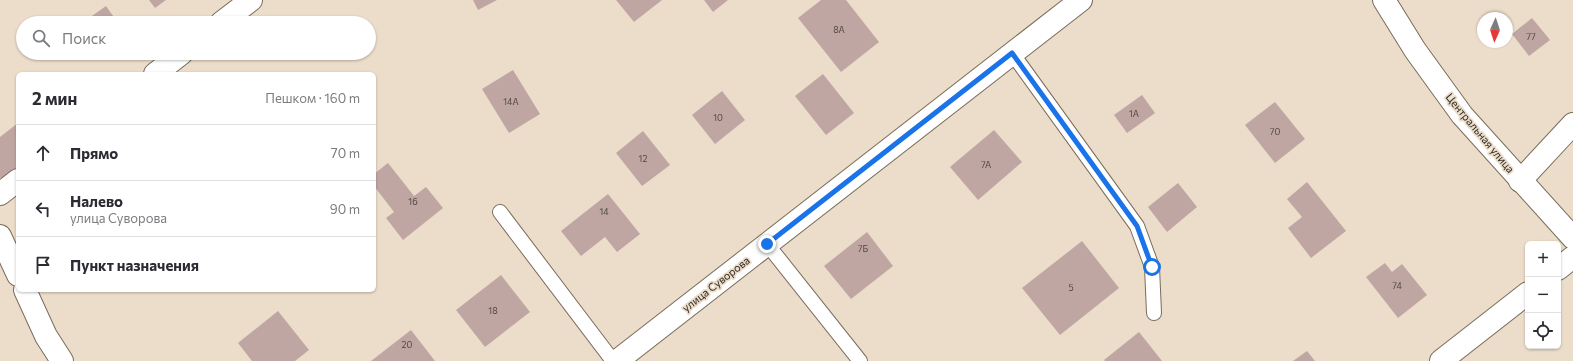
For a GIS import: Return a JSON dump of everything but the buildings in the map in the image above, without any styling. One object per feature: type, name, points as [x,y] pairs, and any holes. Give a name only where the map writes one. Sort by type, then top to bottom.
[{"type":"street","points":[[230,16],[250,0]]},
{"type":"street","name":"улица Суворова","points":[[617,361],[1081,0]]},
{"type":"street","name":"Центральная улица","points":[[1384,0],[1415,50],[1462,115],[1573,238]]},
{"type":"street","points":[[158,72],[173,60]]},
{"type":"street","points":[[1520,181],[1573,124]]},
{"type":"street","points":[[0,194],[16,182]]},
{"type":"street","points":[[0,236],[16,271]]},
{"type":"street","points":[[1561,267],[1573,257]]},
{"type":"street","points":[[26,292],[58,359]]},
{"type":"street","points":[[1441,361],[1525,295]]},
{"type":"lane","points":[[1012,53],[1137,226],[1152,267],[1154,314]]},
{"type":"lane","points":[[500,212],[613,361]]},
{"type":"lane","points":[[767,244],[860,361]]},
{"type":"route","points":[[767,244],[1012,53],[1137,226],[1152,267]]}]
